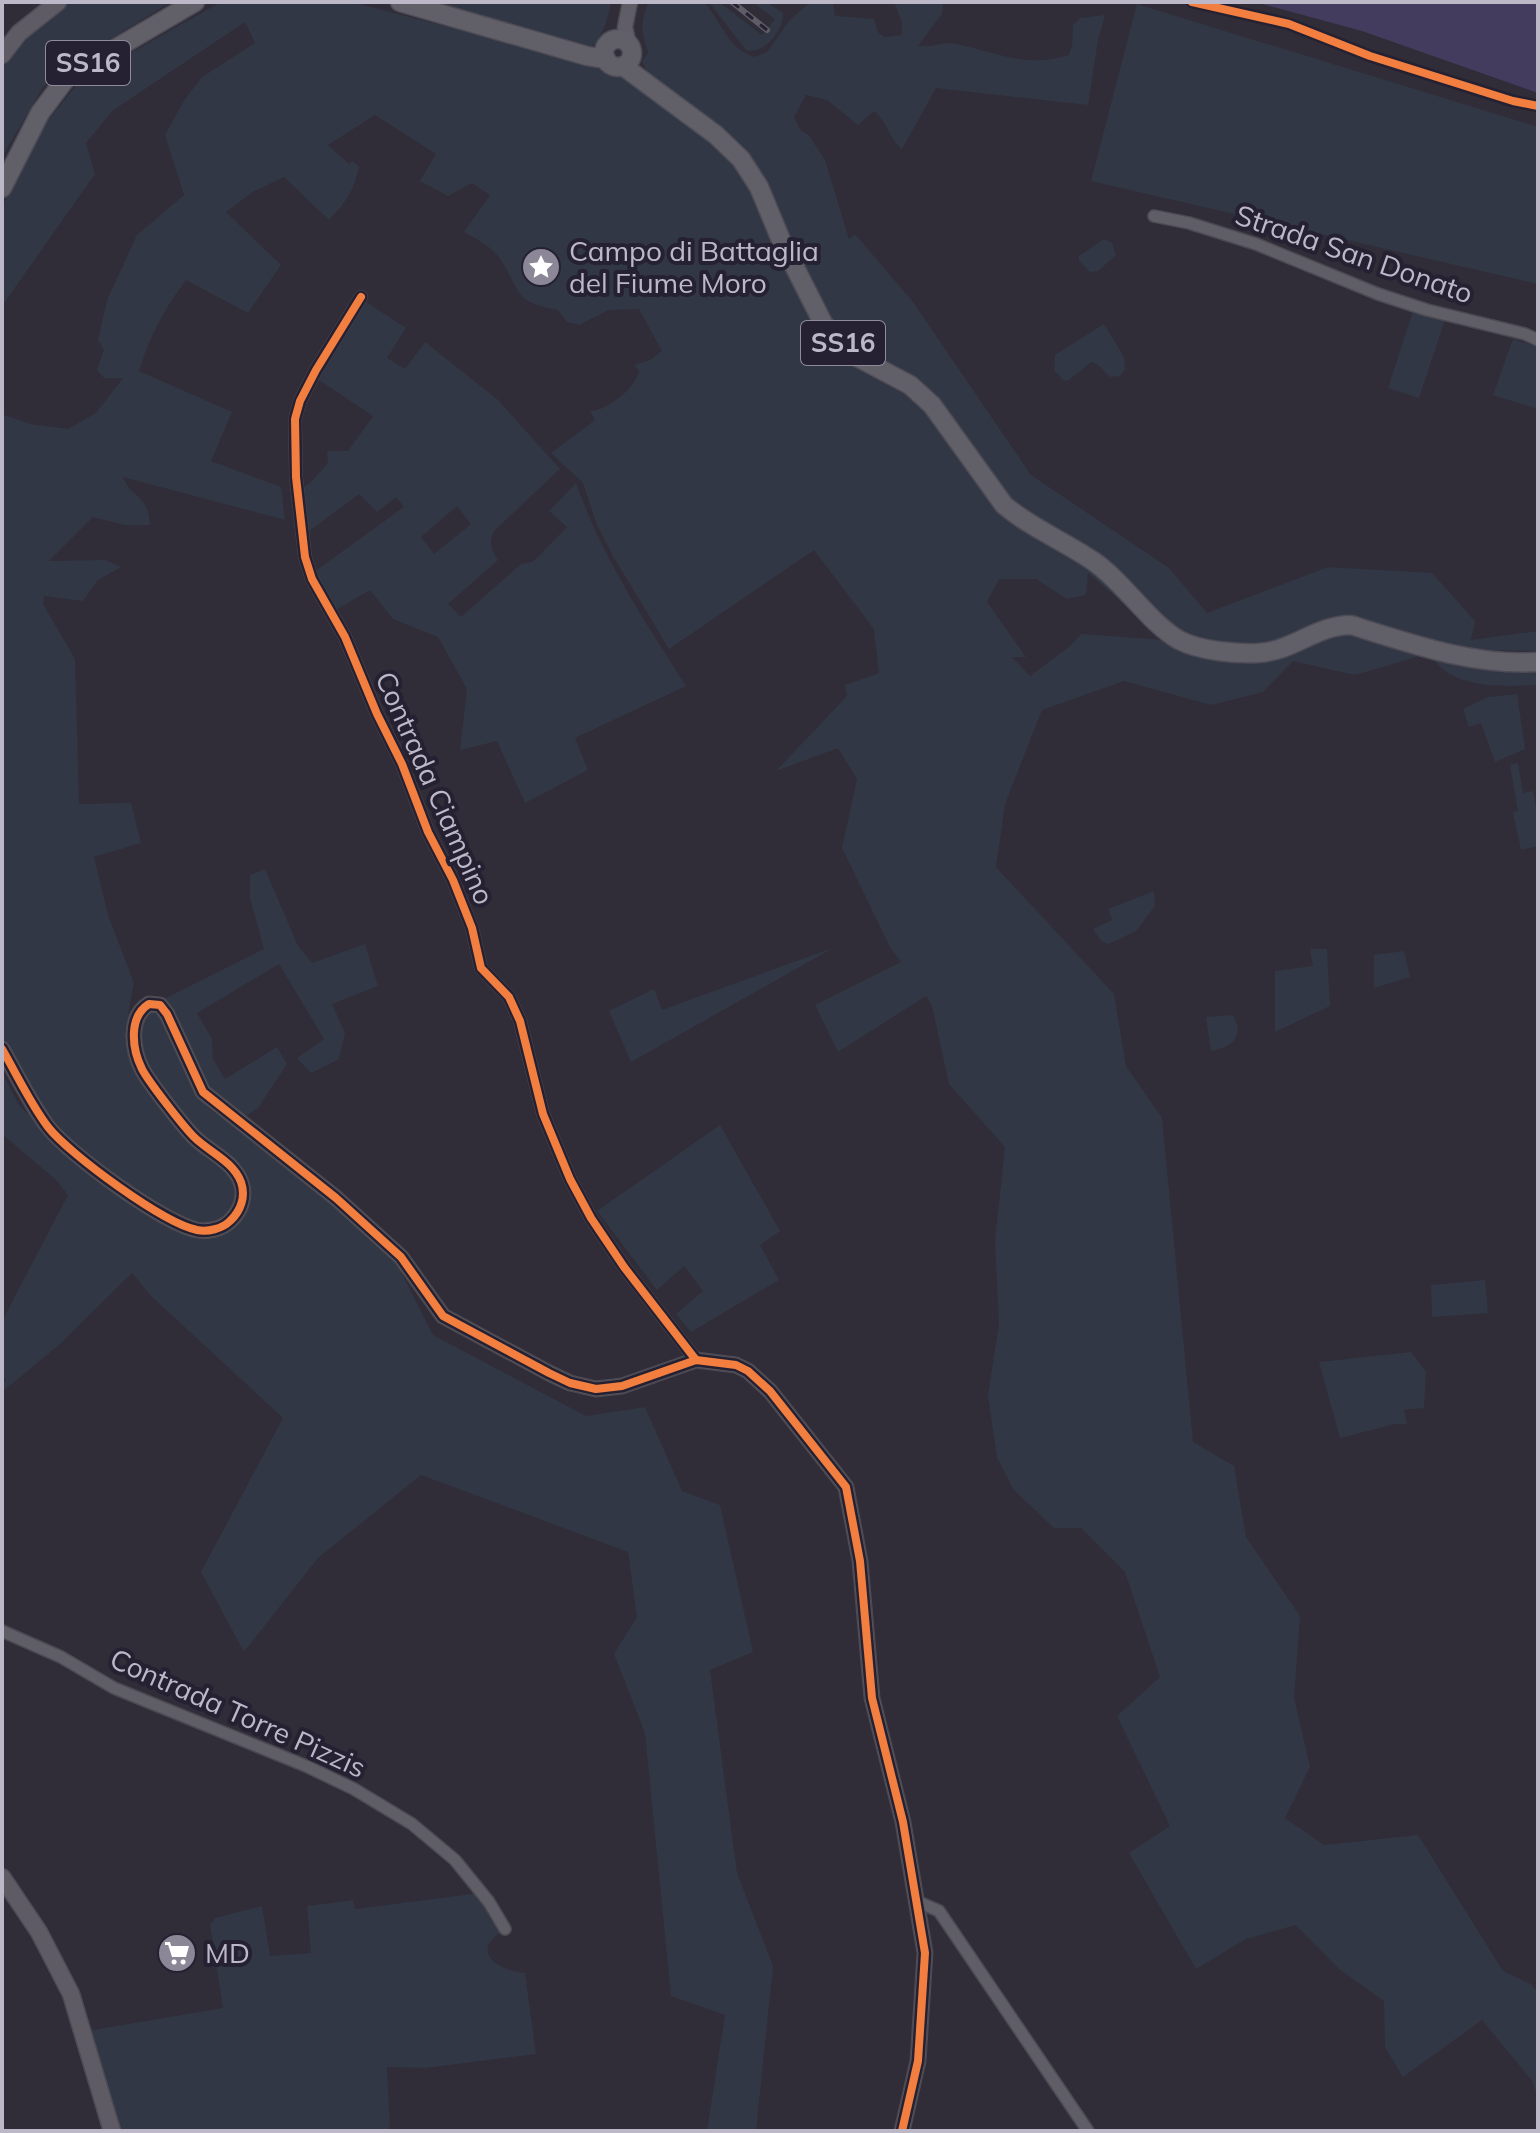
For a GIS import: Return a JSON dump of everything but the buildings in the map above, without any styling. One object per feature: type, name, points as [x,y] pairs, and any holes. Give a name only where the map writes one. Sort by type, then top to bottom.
[{"type":"main road","points":[[2,55],[19,33],[58,2]]},
{"type":"main road","name":"SS16","points":[[2,188],[8,166],[67,77],[195,2]]},
{"type":"main road","name":"SS16","points":[[400,2],[615,50],[643,81],[716,135],[751,172],[807,296],[824,325],[859,358],[910,385],[932,405],[1004,505],[1031,525],[1093,561],[1179,639],[1226,651],[1267,652],[1292,646],[1334,625],[1351,625],[1464,657],[1513,663],[1538,662]]},
{"type":"main road","points":[[2,1877],[39,1932],[71,1994],[112,2131]]},
{"type":"street","points":[[615,50],[630,2]]},
{"type":"street","name":"Strada San Donato","points":[[1154,216],[1189,223],[1256,244],[1378,294],[1427,310],[1525,334],[1538,340]]},
{"type":"street","name":"Contrada Ciampino","points":[[361,297],[316,370],[300,401],[295,419],[296,477],[305,557],[312,579],[345,637],[402,764],[428,832],[453,880],[472,928],[481,968],[509,997],[520,1021],[543,1114],[570,1179],[591,1218],[624,1267],[696,1360]]},
{"type":"street","points":[[2,1049],[31,1102],[49,1129],[68,1148],[147,1204],[196,1230],[208,1231],[226,1225],[233,1218],[242,1203],[243,1186],[227,1163],[194,1137],[142,1069],[134,1032],[135,1019],[141,1009],[149,1004],[160,1005],[203,1092],[315,1181],[401,1257],[443,1316],[560,1378],[596,1389],[622,1386],[696,1360],[736,1365],[761,1381],[846,1487],[860,1561],[872,1698],[903,1822],[925,1953],[918,2061],[902,2131]]},
{"type":"street","name":"Contrada Torre Pizzis","points":[[2,1631],[61,1657],[114,1688],[306,1766],[364,1794],[412,1824],[455,1860],[489,1902],[505,1929]]},
{"type":"street","points":[[916,1901],[939,1911],[1088,2131]]},
{"type":"shaded area","points":[[67,2],[171,2],[63,68],[43,87],[2,157],[2,64],[23,37]]},
{"type":"shaded area","points":[[221,2],[351,2],[573,59],[605,62],[730,155],[752,190],[772,243],[817,327],[872,358],[847,338],[824,311],[805,278],[765,184],[650,76],[642,62],[648,52],[642,27],[649,2],[704,2],[731,41],[755,57],[767,52],[789,21],[810,2],[833,2],[835,16],[874,19],[878,32],[885,37],[902,35],[902,22],[894,2],[943,2],[942,14],[918,46],[951,43],[1025,60],[1069,55],[1073,25],[1080,18],[1105,15],[1088,105],[936,88],[902,149],[874,111],[858,125],[827,100],[806,95],[794,117],[801,131],[809,135],[825,160],[849,239],[855,234],[913,302],[1031,475],[1169,568],[1207,613],[1328,567],[1432,573],[1475,621],[1471,640],[1538,631],[1538,651],[1489,650],[1457,645],[1436,652],[1538,666],[1538,684],[1535,685],[1492,685],[1462,679],[1438,665],[1430,653],[1355,675],[1293,661],[1263,692],[1211,705],[1124,681],[1042,710],[1005,804],[996,867],[1114,994],[1126,1066],[1162,1118],[1193,1442],[1234,1466],[1246,1537],[1300,1616],[1294,1698],[1310,1767],[1285,1818],[1324,1845],[1418,1835],[1503,1971],[1531,1984],[1538,1993],[1538,2100],[1533,2082],[1482,2020],[1403,2077],[1385,2047],[1384,2001],[1339,1969],[1296,1925],[1246,1939],[1196,1969],[1129,1853],[1170,1826],[1117,1716],[1160,1677],[1125,1572],[1081,1528],[1054,1528],[1014,1490],[997,1458],[988,1395],[999,1324],[995,1241],[1005,1147],[949,1084],[932,1006],[926,996],[838,1052],[815,1005],[901,962],[890,947],[842,848],[857,779],[838,748],[776,771],[847,696],[845,685],[879,673],[874,629],[814,550],[669,649],[613,556],[597,525],[583,483],[551,453],[595,420],[590,411],[612,403],[633,384],[639,370],[634,365],[650,360],[662,351],[639,309],[609,310],[579,325],[567,322],[558,310],[525,299],[496,254],[464,232],[490,195],[472,183],[448,196],[420,181],[436,154],[375,115],[328,145],[349,164],[353,161],[359,167],[348,196],[329,220],[284,177],[253,192],[226,212],[281,265],[248,313],[186,280],[158,323],[139,371],[232,412],[211,461],[281,487],[285,520],[123,477],[146,507],[150,525],[125,525],[93,517],[49,561],[105,560],[121,567],[98,580],[83,601],[44,596],[43,604],[75,659],[79,804],[131,803],[141,843],[94,857],[108,915],[134,983],[128,1014],[151,1007],[161,1011],[208,1108],[286,1163],[391,1252],[433,1335],[586,1416],[645,1407],[682,1491],[720,1505],[753,1652],[710,1670],[737,1873],[773,1966],[756,2131],[707,2131],[725,2015],[671,1996],[645,1733],[614,1654],[637,1617],[628,1552],[421,1475],[318,1558],[244,1652],[201,1572],[283,1418],[150,1295],[132,1273],[60,1344],[2,1392],[6,1380],[2,1376],[2,1321],[68,1195],[56,1180],[2,1134],[2,1072],[27,1114],[2,1055],[2,414],[30,424],[68,429],[96,413],[123,378],[104,378],[97,370],[104,350],[98,340],[107,300],[137,235],[184,195],[165,135],[185,99],[202,77],[255,43],[245,22],[112,111],[86,143],[95,174],[2,306],[2,206],[45,124],[79,82]],"holes":[[[1088,573],[1166,640],[1081,634],[1069,647],[1030,676],[1012,657],[1026,657],[987,602],[999,579],[1036,579],[1067,599],[1086,595]]]},
{"type":"shaded area","points":[[412,2],[611,2],[600,36],[587,50]]},
{"type":"shaded area","points":[[709,2],[719,2],[762,35],[775,19],[752,2],[766,2],[783,13],[780,27],[766,45],[753,51],[746,50]]},
{"type":"shaded area","points":[[1255,2],[1538,2],[1538,93],[1362,31]]},
{"type":"shaded area","points":[[1137,4],[1538,127],[1538,284],[1091,181]]},
{"type":"shaded area","points":[[1104,239],[1112,243],[1116,255],[1098,271],[1090,272],[1079,261],[1079,256]]},
{"type":"shaded area","points":[[363,300],[406,328],[387,358],[405,369],[425,342],[497,399],[560,469],[495,530],[491,545],[498,560],[448,604],[461,617],[521,564],[536,559],[567,527],[549,511],[576,483],[611,562],[686,686],[575,738],[588,770],[525,803],[497,741],[460,750],[467,689],[438,637],[393,619],[370,590],[334,611],[314,572],[404,507],[396,497],[377,512],[359,494],[304,535],[299,490],[328,463],[327,451],[348,451],[373,416],[316,378]],"holes":[[[457,506],[471,524],[434,554],[421,537]]]},
{"type":"shaded area","points":[[1413,311],[1445,320],[1419,398],[1388,388]]},
{"type":"shaded area","points":[[1104,324],[1124,357],[1125,370],[1120,376],[1110,377],[1091,362],[1064,381],[1054,370],[1055,355]]},
{"type":"shaded area","points":[[1513,339],[1538,347],[1538,409],[1493,395]]},
{"type":"shaded area","points":[[1517,694],[1525,749],[1495,762],[1481,723],[1469,727],[1463,709],[1488,697]]},
{"type":"shaded area","points":[[1518,763],[1523,793],[1533,791],[1538,819],[1538,846],[1521,850],[1513,812],[1518,811],[1510,765]]},
{"type":"shaded area","points":[[265,869],[298,946],[312,963],[365,944],[378,986],[332,1004],[345,1033],[339,1059],[311,1073],[297,1058],[324,1039],[279,964],[197,1013],[212,1039],[213,1059],[225,1079],[277,1047],[287,1064],[258,1108],[243,1118],[204,1088],[164,999],[264,949],[250,898],[250,875]]},
{"type":"shaded area","points":[[1154,891],[1155,906],[1136,931],[1109,944],[1101,941],[1093,929],[1112,920],[1108,909]]},
{"type":"shaded area","points":[[835,947],[631,1062],[609,1011],[654,989],[662,1010]]},
{"type":"shaded area","points":[[1310,949],[1327,949],[1330,1006],[1275,1032],[1275,971],[1313,966]]},
{"type":"shaded area","points":[[1404,951],[1410,977],[1374,988],[1374,955]]},
{"type":"shaded area","points":[[1233,1015],[1238,1029],[1234,1040],[1225,1047],[1211,1051],[1206,1017]]},
{"type":"shaded area","points":[[720,1125],[780,1231],[760,1245],[779,1280],[691,1332],[676,1314],[703,1291],[684,1266],[657,1290],[597,1211]]},
{"type":"shaded area","points":[[1485,1280],[1488,1313],[1432,1317],[1431,1285]]},
{"type":"shaded area","points":[[1411,1352],[1426,1372],[1424,1408],[1404,1410],[1407,1424],[1395,1424],[1340,1438],[1319,1362]]},
{"type":"shaded area","points":[[480,1893],[501,1932],[492,1940],[488,1954],[498,1965],[525,1973],[536,2054],[425,2068],[387,2067],[390,2131],[116,2131],[87,2031],[223,2008],[210,1925],[215,1918],[262,1906],[270,1956],[311,1953],[307,1906],[353,1900],[355,1909]]},
{"type":"railway","points":[[732,2],[767,30]]},
{"type":"cycle path","points":[[1192,2],[1289,24],[1370,56],[1538,106]]},
{"type":"cycle path","points":[[361,297],[316,370],[300,401],[295,419],[296,477],[305,557],[312,579],[345,637],[402,764],[428,832],[453,880],[472,928],[481,968],[509,997],[520,1021],[543,1114],[570,1179],[591,1218],[624,1267],[696,1360]]},
{"type":"cycle path","points":[[2,1049],[41,1118],[75,1154],[162,1215],[197,1230],[215,1229],[227,1224],[237,1213],[243,1198],[241,1182],[232,1168],[189,1131],[142,1069],[134,1043],[135,1025],[142,1010],[149,1004],[160,1005],[203,1092],[336,1198],[401,1257],[443,1316],[549,1373],[570,1383],[596,1389],[622,1386],[696,1360],[736,1365],[748,1371],[770,1391],[846,1487],[860,1561],[872,1698],[903,1822],[925,1953],[918,2061],[902,2131]]},
{"type":"place","name":"Campo di Battaglia del Fiume Moro","points":[[541,267]]},
{"type":"place","name":"MD","points":[[177,1953]]}]
